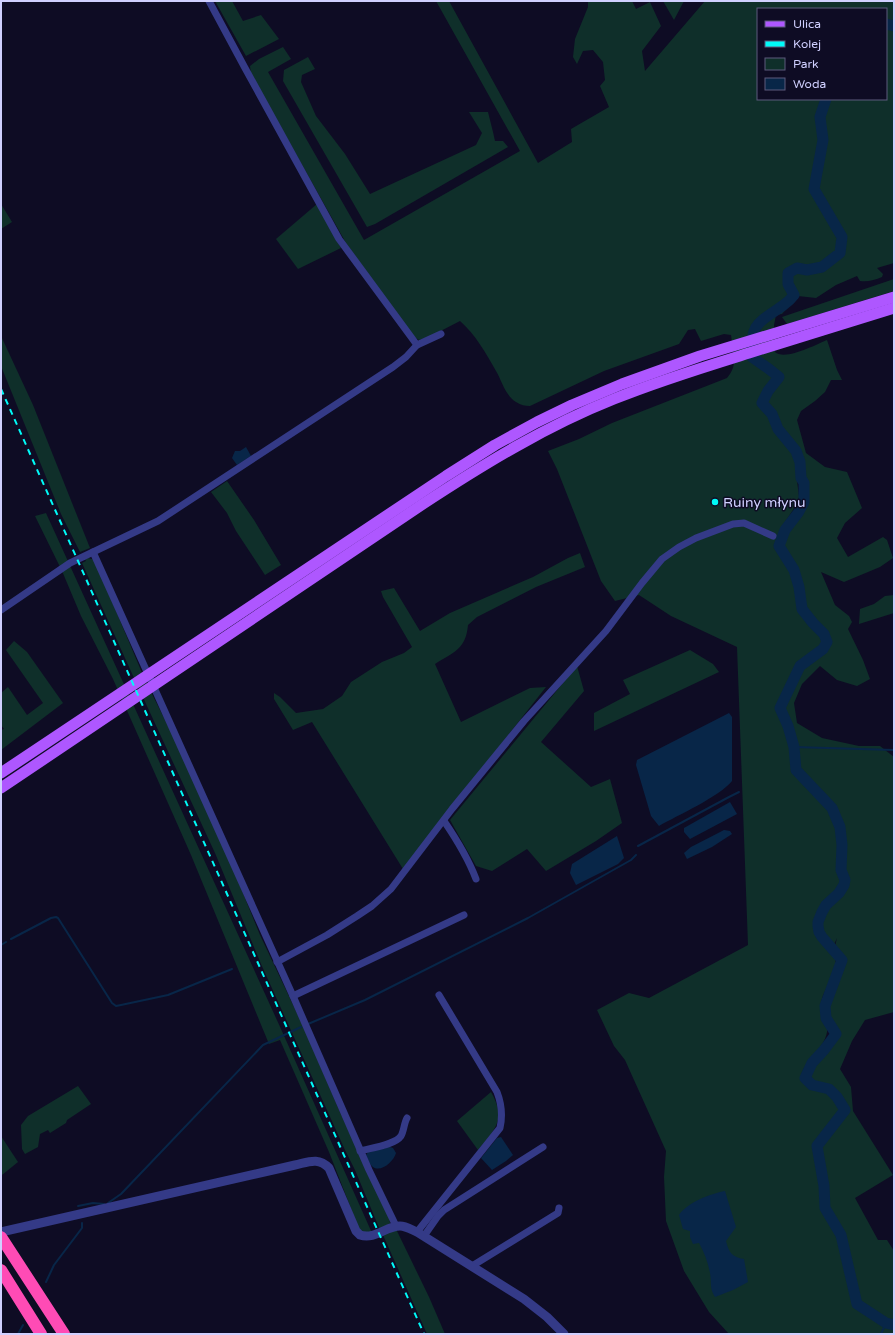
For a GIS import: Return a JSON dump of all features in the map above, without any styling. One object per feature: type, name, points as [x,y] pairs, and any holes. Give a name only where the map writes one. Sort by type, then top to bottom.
[{"type":"highway","points":[[1,1237],[64,1334]]},
{"type":"highway","points":[[1,1270],[41,1334]]},
{"type":"main road","points":[[1,772],[440,480],[495,446],[565,409],[622,384],[673,365],[894,297]]},
{"type":"main road","points":[[1,788],[446,489],[520,444],[572,417],[613,399],[676,376],[894,308]]},
{"type":"street","points":[[209,1],[339,239],[417,345]]},
{"type":"street","points":[[1,610],[57,571],[158,521],[393,366],[406,357],[417,345],[441,334]]},
{"type":"street","points":[[277,962],[327,935],[372,906],[391,889],[524,721],[606,632],[642,583],[662,559],[679,547],[696,538],[733,524],[744,524],[773,536]]},
{"type":"street","points":[[94,552],[293,996],[360,1151],[396,1226]]},
{"type":"street","points":[[444,821],[469,860],[476,879]]},
{"type":"street","points":[[293,996],[464,914]]},
{"type":"street","points":[[420,1234],[500,1128],[503,1118],[502,1108],[497,1092],[439,995]]},
{"type":"street","points":[[360,1151],[382,1146],[397,1140],[402,1133],[407,1118]]},
{"type":"street","points":[[420,1234],[444,1210],[543,1147]]},
{"type":"street","points":[[1,1232],[313,1161],[324,1163],[329,1168],[356,1231],[360,1236],[370,1236],[396,1226],[404,1226],[420,1234],[524,1299],[551,1320],[564,1334]]},
{"type":"street","points":[[472,1266],[558,1213],[559,1208]]},
{"type":"green space","points":[[215,1],[232,1],[243,21],[261,15],[279,39],[246,56]]},
{"type":"green space","points":[[436,1],[449,1],[538,163],[572,142],[571,129],[609,107],[600,86],[605,80],[603,62],[593,50],[583,51],[577,64],[573,57],[575,39],[588,7],[588,1],[632,1],[636,9],[650,2],[661,26],[642,51],[645,71],[705,1],[894,1],[894,263],[877,268],[883,274],[882,277],[877,279],[860,281],[857,276],[836,285],[816,298],[798,296],[782,314],[776,315],[774,325],[775,352],[780,354],[786,355],[800,351],[827,340],[842,380],[831,380],[825,392],[801,411],[797,420],[806,453],[825,467],[847,472],[862,508],[845,523],[837,538],[848,557],[883,537],[887,540],[893,558],[880,567],[844,582],[821,572],[835,605],[849,616],[852,622],[848,629],[863,660],[870,679],[857,686],[837,680],[820,666],[802,684],[794,703],[797,723],[822,738],[859,746],[880,746],[894,757],[894,1012],[865,1020],[852,1041],[840,1069],[851,1087],[853,1111],[893,1175],[855,1198],[878,1240],[887,1240],[894,1251],[894,1334],[729,1334],[709,1312],[684,1271],[666,1221],[664,1177],[666,1151],[625,1060],[614,1046],[597,1010],[629,993],[649,998],[748,945],[737,647],[671,616],[639,595],[615,601],[601,581],[557,469],[548,451],[579,439],[612,423],[727,378],[731,373],[734,363],[731,335],[724,334],[701,341],[695,329],[688,330],[679,344],[604,371],[530,406],[518,403],[509,396],[480,344],[460,321],[429,337],[419,340],[413,336],[346,243],[251,74],[250,66],[259,59],[283,47],[291,59],[268,72],[364,240],[520,151]],"holes":[[[787,440],[796,451],[800,462],[801,478],[804,483],[804,502],[798,513],[785,530],[779,546],[794,570],[799,587],[802,585],[804,600],[809,614],[824,631],[829,641],[825,648],[799,672],[783,708],[791,726],[796,746],[798,769],[835,807],[842,827],[844,844],[843,869],[847,880],[846,885],[841,892],[824,911],[820,921],[821,932],[833,947],[837,938],[834,950],[842,960],[825,1006],[826,1018],[836,1034],[812,1063],[805,1078],[812,1085],[829,1089],[844,1109],[839,1109],[836,1103],[824,1090],[807,1085],[801,1076],[806,1064],[819,1049],[827,1032],[827,1025],[821,1011],[821,1003],[836,963],[833,952],[817,933],[816,921],[824,904],[840,886],[842,881],[839,875],[838,865],[839,841],[834,820],[828,808],[797,776],[793,762],[791,742],[778,711],[779,704],[798,665],[821,645],[822,637],[800,611],[791,573],[775,549],[781,528],[793,510],[799,497],[793,453],[785,443]]]},
{"type":"green space","points":[[663,1],[684,1],[674,20]]},
{"type":"green space","points":[[308,57],[315,69],[302,75],[301,82],[316,116],[345,154],[370,194],[476,145],[482,133],[469,112],[488,112],[495,141],[503,141],[508,147],[375,224],[367,227],[283,81],[284,70]]},
{"type":"green space","points":[[1,204],[12,222],[1,229]]},
{"type":"green space","points":[[317,204],[341,248],[298,269],[276,239]]},
{"type":"green space","points":[[894,279],[894,291],[787,324],[782,317]]},
{"type":"green space","points":[[1,336],[33,405],[90,548],[80,552],[61,514],[1,366]]},
{"type":"green space","points":[[227,481],[254,520],[281,565],[265,575],[236,531],[227,513],[211,492]]},
{"type":"green space","points":[[46,513],[281,1029],[372,1233],[368,1234],[359,1229],[329,1152],[280,1040],[269,1044],[191,855],[113,679],[81,616],[62,571],[35,516]]},
{"type":"green space","points":[[580,553],[585,567],[536,587],[477,617],[468,625],[465,640],[462,645],[453,653],[435,664],[461,722],[530,688],[546,687],[403,869],[312,722],[293,730],[274,699],[274,693],[296,713],[323,709],[342,696],[351,682],[382,662],[404,653],[412,647],[381,591],[394,588],[420,631],[450,613],[533,577]]},
{"type":"green space","points":[[88,558],[95,561],[145,680],[194,778],[260,935],[304,1028],[339,1110],[389,1217],[389,1226],[380,1230],[355,1170],[261,964],[215,853],[82,563]]},
{"type":"green space","points":[[894,595],[894,613],[859,624],[860,609],[874,604],[885,596]]},
{"type":"green space","points":[[14,641],[27,652],[63,703],[1,750],[1,730],[4,729],[1,725],[1,693],[8,687],[27,715],[43,703],[6,650]]},
{"type":"green space","points":[[690,650],[713,664],[719,672],[594,731],[594,713],[630,694],[623,680]]},
{"type":"green space","points":[[577,666],[584,691],[541,742],[591,787],[610,779],[622,823],[596,841],[546,871],[527,849],[492,871],[476,866],[450,820]]},
{"type":"green space","points":[[78,1086],[91,1104],[50,1133],[48,1130],[40,1134],[38,1147],[25,1154],[22,1149],[21,1125],[28,1116]]},
{"type":"green space","points":[[491,1092],[498,1110],[497,1124],[478,1150],[457,1121]]},
{"type":"green space","points":[[1,1136],[18,1162],[2,1175],[1,1174]]},
{"type":"green space","points":[[396,1229],[445,1334],[427,1334],[383,1235]]},
{"type":"water","points":[[246,447],[251,456],[237,465],[232,458],[235,451],[240,451]]},
{"type":"water","points":[[729,713],[732,717],[732,781],[718,793],[659,826],[651,816],[636,765],[637,760]]},
{"type":"water","points":[[730,802],[737,814],[690,839],[684,832],[684,828]]},
{"type":"water","points":[[724,830],[730,831],[732,834],[712,847],[687,859],[684,853],[691,847]]},
{"type":"water","points":[[617,836],[624,858],[618,864],[576,885],[570,873],[572,864]]},
{"type":"water","points":[[501,1137],[513,1155],[492,1170],[481,1158],[497,1138]]},
{"type":"water","points":[[390,1147],[393,1148],[396,1153],[390,1163],[380,1168],[373,1167],[366,1155],[368,1152]]},
{"type":"water","points":[[725,1191],[736,1227],[726,1241],[728,1249],[734,1256],[744,1259],[748,1282],[715,1297],[712,1291],[711,1277],[704,1254],[699,1243],[693,1244],[690,1237],[690,1231],[683,1229],[679,1215],[694,1202]]},
{"type":"waterway","points":[[887,24],[894,26]]},
{"type":"waterway","points":[[826,100],[820,117],[823,140],[814,189],[842,237],[840,253],[822,267],[807,270],[797,268],[788,273],[788,284],[794,295],[787,303],[759,323],[753,333],[752,357],[779,377],[768,391],[762,403],[772,414],[778,429],[796,451],[800,462],[801,478],[804,483],[804,502],[798,513],[785,530],[779,546],[794,570],[799,587],[802,609],[824,634],[827,642],[823,649],[800,666],[780,708],[788,726],[794,747],[796,770],[832,808],[840,827],[842,845],[841,870],[845,880],[839,893],[826,905],[818,922],[819,932],[822,937],[842,960],[825,1006],[826,1018],[836,1034],[812,1063],[805,1078],[812,1085],[829,1089],[837,1097],[845,1110],[817,1146],[824,1186],[825,1208],[841,1235],[857,1304],[886,1323],[894,1325]]},
{"type":"waterway","points":[[794,747],[894,750]]},
{"type":"waterway","points":[[638,846],[739,792]]},
{"type":"waterway","points":[[308,1024],[365,1000],[528,918],[631,860],[636,855]]},
{"type":"waterway","points":[[11,939],[51,918],[58,918],[112,1003],[116,1006],[168,995],[232,969]]},
{"type":"waterway","points":[[1,945],[6,942]]},
{"type":"waterway","points":[[108,1203],[121,1194],[263,1045],[301,1027]]},
{"type":"waterway","points":[[78,1206],[93,1203],[104,1204]]},
{"type":"waterway","points":[[46,1282],[54,1265],[82,1228],[82,1223]]},
{"type":"waterway","points":[[881,1334],[886,1323]]},
{"type":"waterway","points":[[18,1334],[23,1325]]},
{"type":"railway","points":[[1,389],[424,1334]]},
{"type":"place","name":"Ruiny młynu","points":[[715,502]]}]
